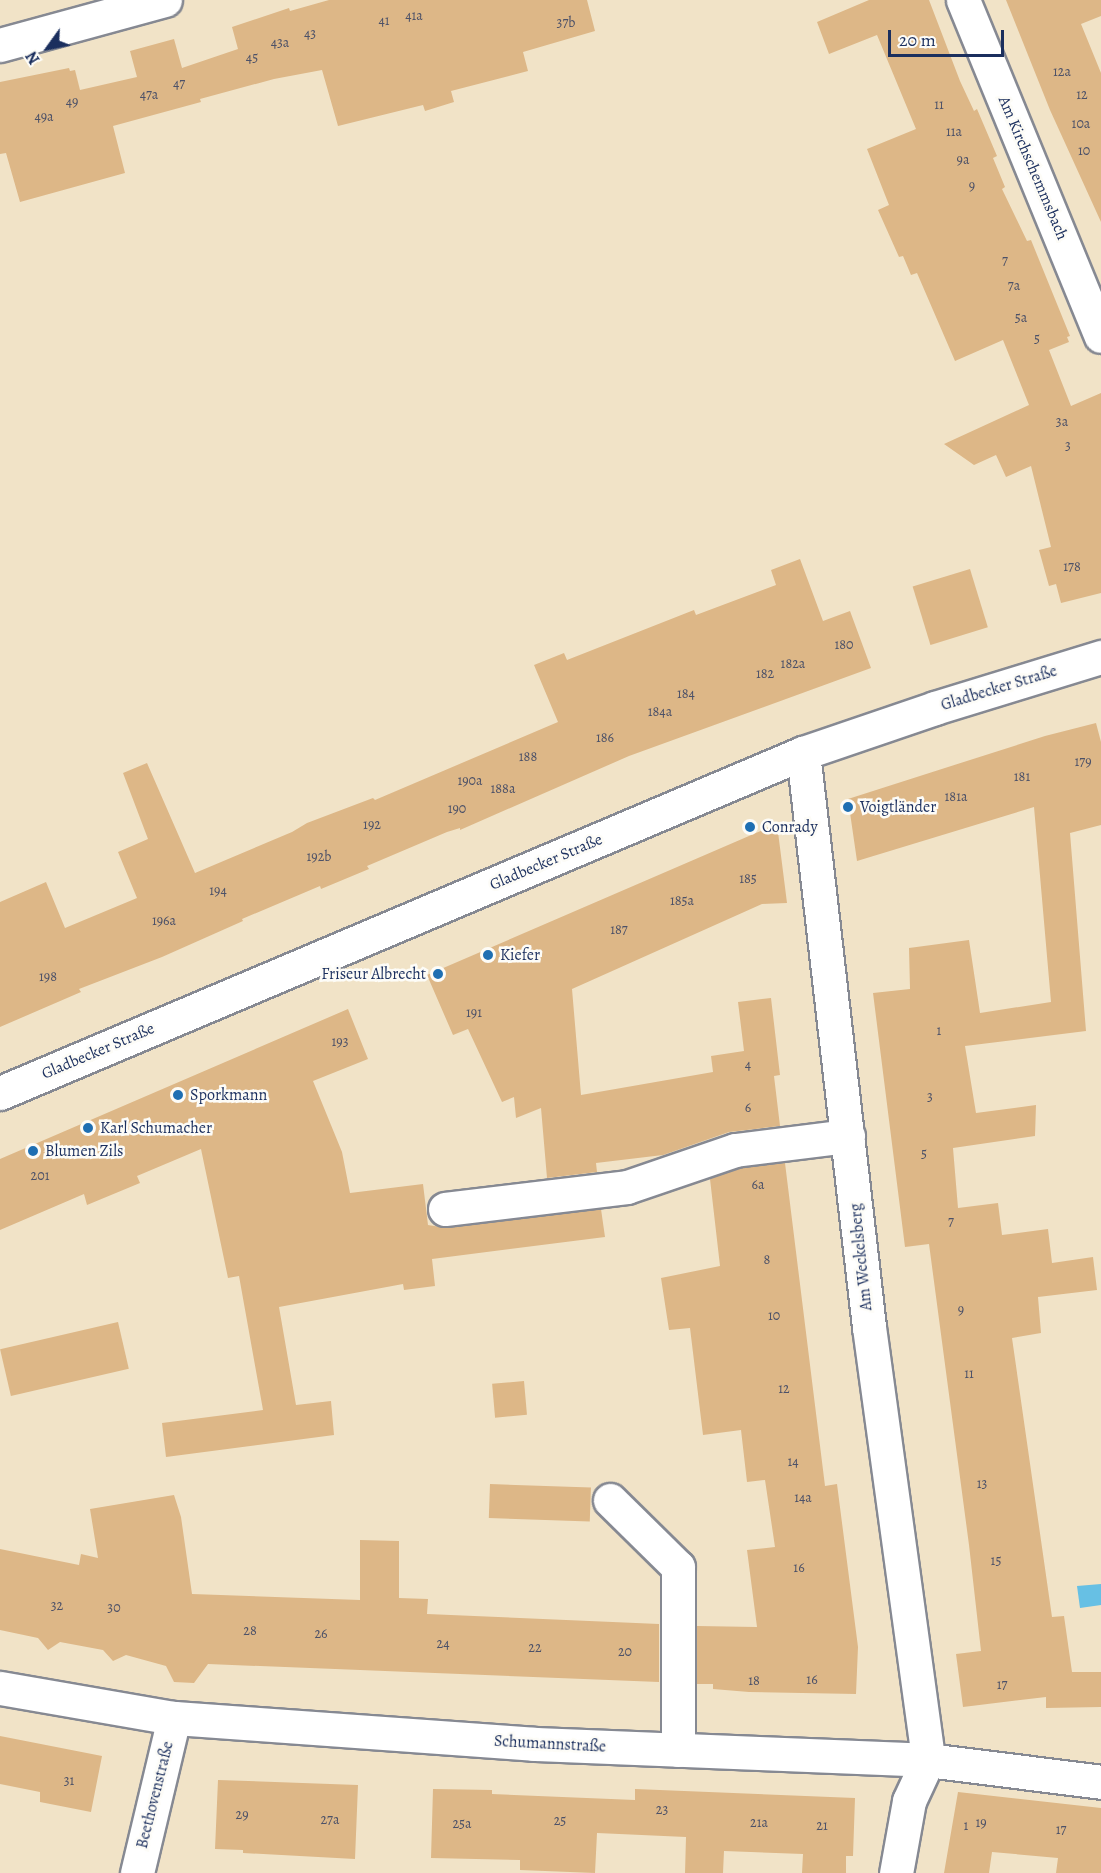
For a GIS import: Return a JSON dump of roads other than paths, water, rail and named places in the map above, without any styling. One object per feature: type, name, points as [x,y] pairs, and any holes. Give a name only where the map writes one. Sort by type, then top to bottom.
[{"type":"street","points":[[0,45],[165,0]]},
{"type":"street","name":"Am Kirchschemmsbach","points":[[963,0],[1101,336]]},
{"type":"street","name":"Gladbecker Straße","points":[[0,1093],[803,753],[935,708],[1101,657]]},
{"type":"street","name":"Am Weckelsberg","points":[[803,753],[869,1328],[928,1760]]},
{"type":"street","points":[[445,1209],[627,1187],[735,1150],[848,1136]]},
{"type":"street","points":[[610,1500],[678,1567],[678,1750]]},
{"type":"street","name":"Schumannstraße","points":[[0,1688],[174,1718],[534,1744],[928,1760],[1101,1782]]},
{"type":"street","name":"Beethovenstraße","points":[[137,1873],[174,1718]]},
{"type":"street","points":[[896,1873],[909,1801],[928,1760]]},
{"type":"water","points":[[1101,1584],[1101,1605],[1080,1608],[1077,1586]]},
{"type":"place","name":"Voigtländer","points":[[848,807]]},
{"type":"place","name":"Conrady","points":[[750,827]]},
{"type":"place","name":"Kiefer","points":[[488,955]]},
{"type":"place","name":"Friseur Albrecht","points":[[438,974]]},
{"type":"place","name":"Sporkmann","points":[[178,1095]]},
{"type":"place","name":"Karl Schumacher","points":[[88,1128]]},
{"type":"place","name":"Blumen Zils","points":[[33,1151]]}]
